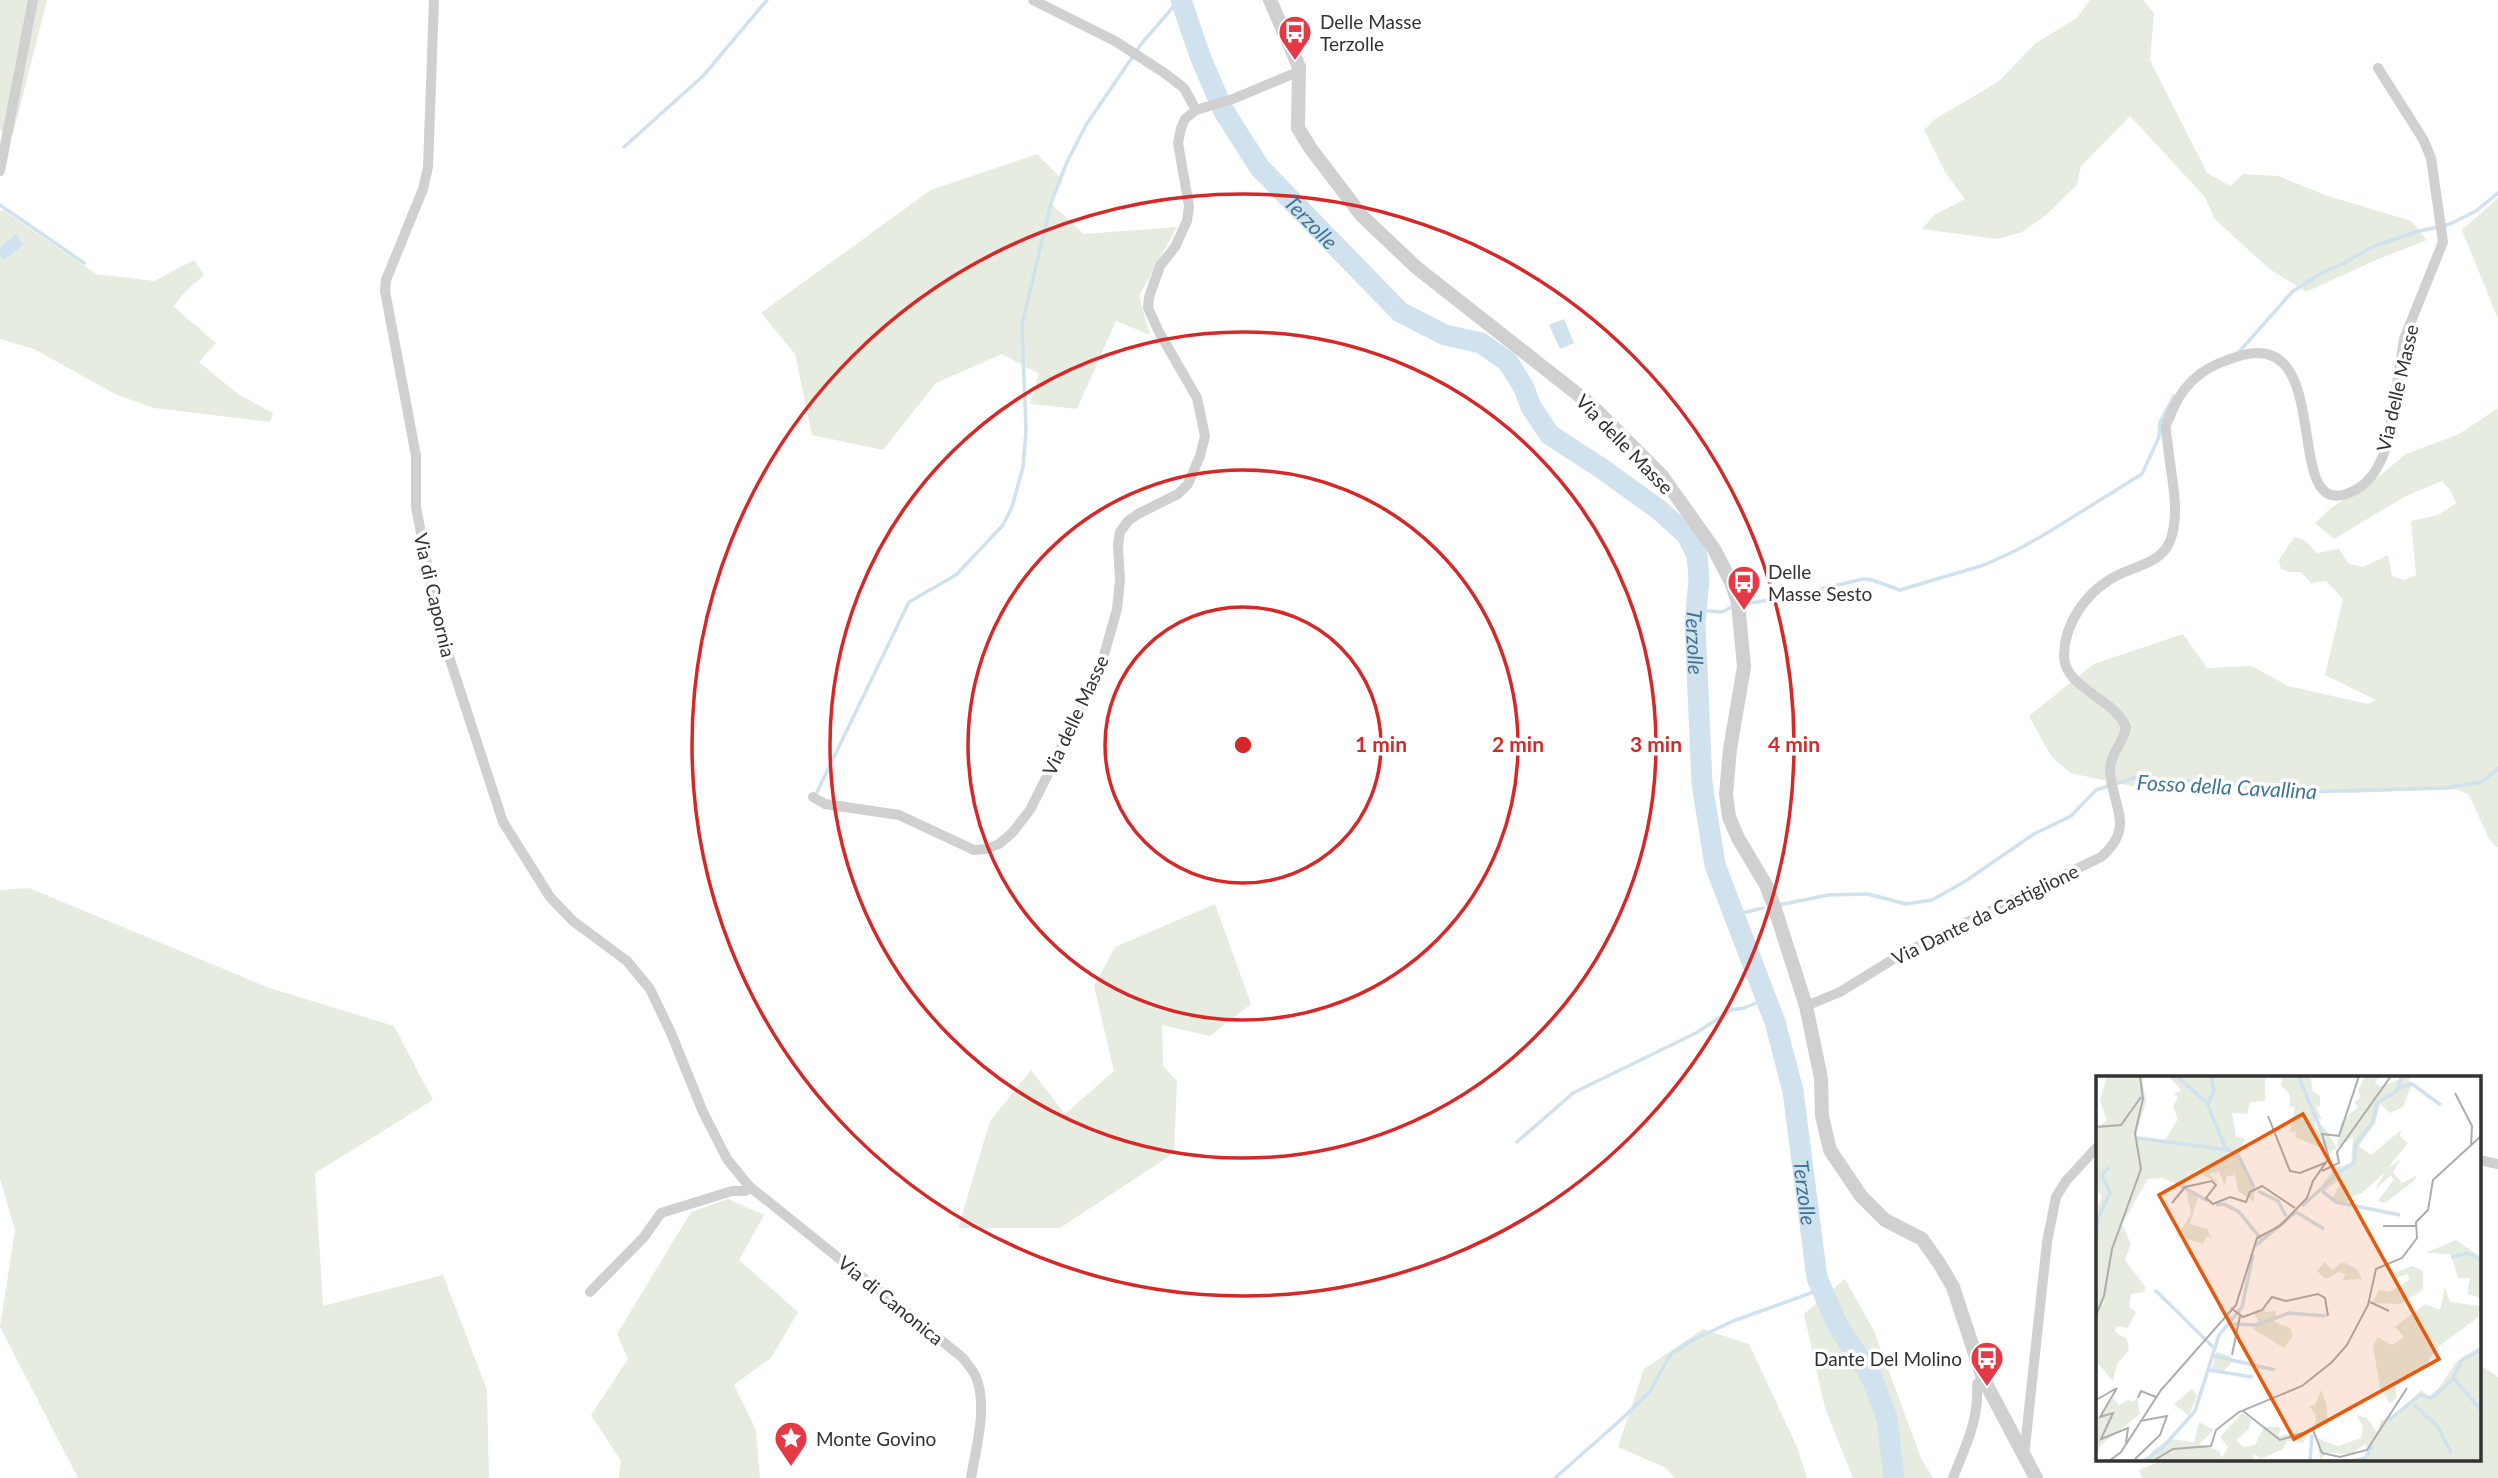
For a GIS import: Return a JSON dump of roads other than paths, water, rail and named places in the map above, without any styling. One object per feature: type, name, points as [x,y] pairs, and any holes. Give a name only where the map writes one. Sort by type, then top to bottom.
[{"type":"street","points":[[0,171],[33,0]]},
{"type":"street","name":"Via di Capornia","points":[[434,0],[428,167],[423,189],[386,280],[385,291],[416,456],[416,508],[439,626],[503,822],[550,897],[573,921],[627,961],[649,989],[671,1033],[703,1112],[727,1159]]},
{"type":"street","points":[[1033,0],[1115,41],[1153,65],[1184,88],[1198,109],[1233,99],[1300,71]]},
{"type":"street","name":"Via delle Masse","points":[[1270,0],[1300,71],[1298,128],[1362,216],[1417,268],[1590,404],[1662,476],[1714,550],[1738,602],[1743,647],[1744,667],[1730,749],[1726,794],[1730,817],[1738,838],[1766,885],[1806,1006]]},
{"type":"street","name":"Via delle Masse","points":[[2115,797],[2110,770],[2126,727],[2122,717],[2073,678],[2064,664],[2064,651],[2071,624],[2082,603],[2109,579],[2162,554],[2169,544],[2174,526],[2174,507],[2166,426],[2186,386],[2197,376],[2233,358],[2255,352],[2271,355],[2283,361],[2292,374],[2315,475],[2323,491],[2334,497],[2359,488],[2370,478],[2384,456],[2404,339],[2443,242],[2431,158],[2423,139],[2378,68]]},
{"type":"street","name":"Via delle Masse","points":[[813,797],[825,804],[899,815],[974,850],[999,844],[1012,833],[1030,810],[1090,690],[1104,655],[1116,609],[1120,580],[1120,532],[1128,521],[1178,494],[1188,484],[1203,446],[1205,436],[1197,398],[1148,308],[1160,266],[1175,247],[1187,221],[1189,206],[1178,136],[1185,119],[1198,109]]},
{"type":"street","name":"Via Dante da Castiglione","points":[[1806,1006],[1840,992],[1900,955],[2101,857],[2113,844],[2120,829],[2115,797]]},
{"type":"street","points":[[1806,1006],[1821,1078],[1822,1116],[1830,1150],[1861,1196],[1885,1220],[1922,1240],[1940,1263],[1953,1287],[1983,1378],[2023,1458],[2036,1478]]},
{"type":"street","points":[[2023,1458],[2047,1242],[2056,1197],[2066,1181],[2096,1148]]},
{"type":"street","name":"Via di Canonica","points":[[727,1159],[749,1186],[962,1358],[975,1376],[980,1399],[980,1419],[971,1478]]},
{"type":"street","points":[[2480,1160],[2498,1164]]},
{"type":"street","points":[[590,1292],[644,1237],[661,1213],[732,1191],[745,1191],[749,1186]]},
{"type":"street","points":[[1953,1478],[1973,1430],[1978,1400],[1977,1384],[1983,1378]]},
{"type":"water","points":[[16,234],[23,245],[4,260],[0,255],[0,247]]},
{"type":"water","points":[[1564,319],[1574,343],[1560,349],[1549,325]]},
{"type":"waterway","points":[[624,147],[703,76],[767,0]]},
{"type":"waterway","points":[[817,792],[909,602],[956,575],[1003,525],[1012,507],[1023,467],[1026,431],[1022,325],[1051,203],[1067,162],[1086,125],[1142,43],[1179,0]]},
{"type":"waterway","name":"Terzolle","points":[[1181,0],[1200,56],[1223,110],[1260,168],[1400,312],[1445,335],[1481,343],[1508,362],[1524,388],[1531,407],[1550,435],[1658,509],[1687,535],[1697,555],[1699,579],[1695,623],[1702,783],[1715,865],[1775,1022],[1793,1091],[1817,1278],[1838,1326],[1871,1376],[1887,1418],[1894,1478]]},
{"type":"waterway","points":[[2238,353],[2292,292],[2323,272],[2372,247],[2450,224],[2476,211],[2498,193]]},
{"type":"waterway","points":[[0,205],[84,263]]},
{"type":"waterway","points":[[1744,604],[1784,598],[1863,579],[1900,590],[1984,565],[2017,550],[2142,474],[2159,437],[2160,422],[2174,396]]},
{"type":"waterway","points":[[1696,610],[1722,612],[1733,606]]},
{"type":"waterway","name":"Fosso della Cavallina","points":[[1779,905],[1828,895],[1868,894],[1906,904],[1932,900],[1964,882],[2034,834],[2071,816],[2096,790],[2134,778],[2262,785],[2299,792],[2446,788],[2481,782],[2498,769]]},
{"type":"waterway","name":"Fosso della Cavallina","points":[[1734,915],[1763,908]]},
{"type":"waterway","points":[[1517,1142],[1573,1093],[1696,1033],[1731,1010],[1766,999]]},
{"type":"waterway","points":[[1555,1478],[1651,1390],[1670,1355],[1691,1341],[1733,1321],[1822,1289]]},
{"type":"place","name":"Delle Masse Terzolle","points":[[1295,62]]},
{"type":"place","name":"Delle Masse Sesto","points":[[1744,612]]},
{"type":"place","name":"Dante Del Molino","points":[[1987,1388]]},
{"type":"place","name":"Monte Govino","points":[[791,1468]]}]
